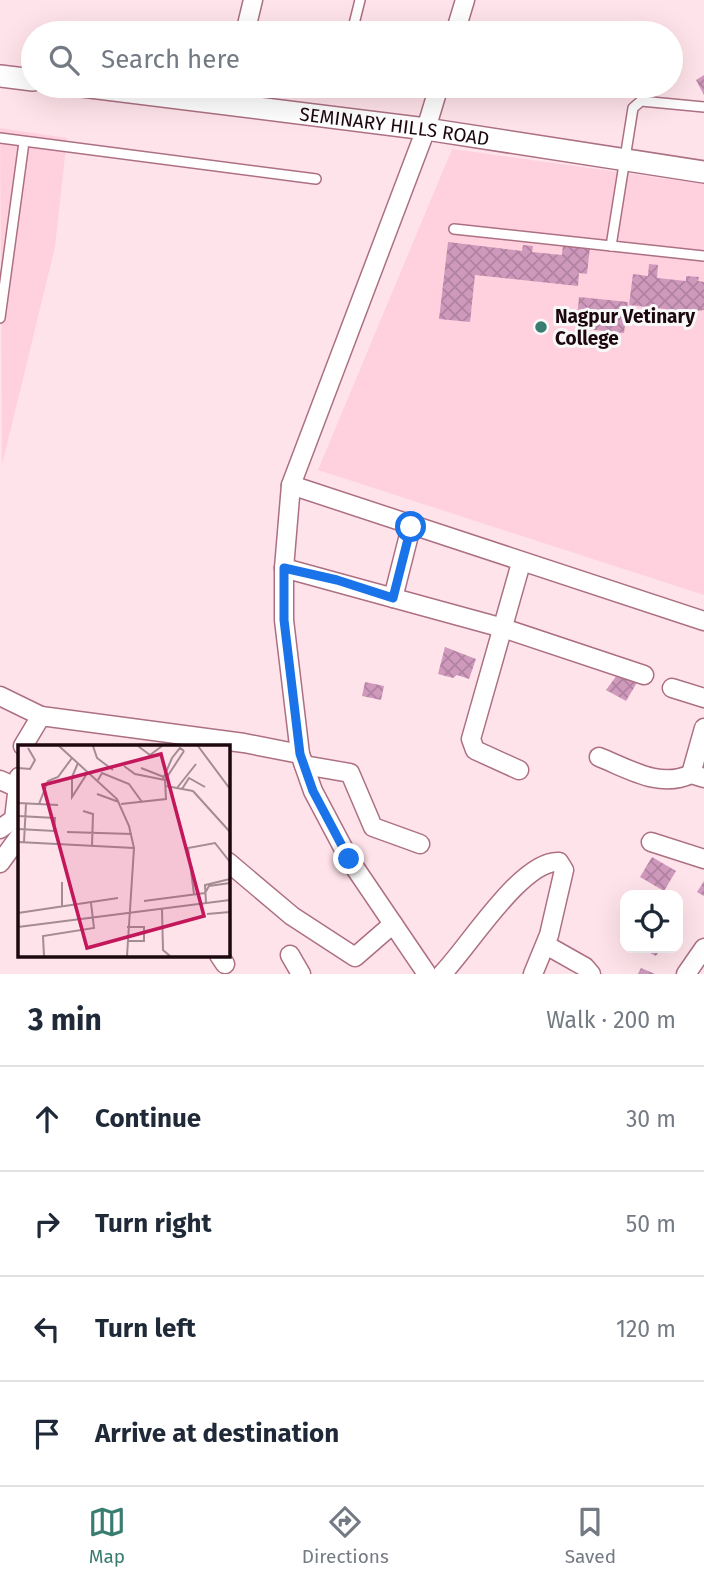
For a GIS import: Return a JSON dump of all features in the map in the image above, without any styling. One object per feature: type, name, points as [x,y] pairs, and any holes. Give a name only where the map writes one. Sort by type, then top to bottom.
[{"type":"street","points":[[248,21],[253,0]]},
{"type":"street","points":[[459,21],[465,0]]},
{"type":"street","points":[[0,76],[21,79]]},
{"type":"street","name":"SEMINARY HILLS ROAD","points":[[247,98],[704,172]]},
{"type":"street","points":[[427,974],[349,859],[313,791],[302,760],[284,620],[284,568],[291,485],[435,98]]},
{"type":"street","points":[[291,485],[411,527],[704,621]]},
{"type":"street","points":[[393,598],[411,527]]},
{"type":"street","points":[[519,770],[475,750],[471,739],[521,563]]},
{"type":"street","points":[[284,568],[337,580],[503,628],[644,675]]},
{"type":"street","points":[[672,688],[704,698]]},
{"type":"street","points":[[0,696],[41,716],[208,745]]},
{"type":"street","points":[[24,745],[41,716]]},
{"type":"street","points":[[599,757],[660,780],[671,782],[697,776],[704,728]]},
{"type":"street","points":[[229,748],[302,760],[350,774],[373,827],[420,844]]},
{"type":"street","points":[[0,780],[18,783],[15,832],[0,863]]},
{"type":"street","points":[[651,842],[704,859]]},
{"type":"street","points":[[442,974],[509,894],[533,871],[551,861],[559,862],[564,870],[546,945],[533,974]]},
{"type":"street","points":[[229,863],[292,916],[355,957],[393,924]]},
{"type":"street","points":[[546,945],[585,967],[592,974]]},
{"type":"street","points":[[686,974],[704,948]]},
{"type":"street","points":[[289,955],[301,974]]},
{"type":"lane","points":[[355,21],[360,0]]},
{"type":"lane","points":[[611,246],[633,108],[637,104],[704,107]]},
{"type":"lane","points":[[0,138],[316,179]]},
{"type":"lane","points":[[0,317],[24,142]]},
{"type":"lane","points":[[454,229],[704,256]]},
{"type":"shaded area","points":[[0,128],[67,138],[55,247],[2,465]]},
{"type":"shaded area","name":"Nagpur Vetinary College","points":[[452,149],[704,184],[704,595],[318,470]]},
{"type":"building","points":[[704,75],[704,95],[696,80]]},
{"type":"building","points":[[448,242],[522,251],[523,245],[533,246],[532,252],[562,255],[563,244],[590,247],[587,274],[579,273],[578,286],[475,275],[470,322],[439,319]]},
{"type":"building","points":[[649,264],[658,265],[657,278],[686,281],[686,276],[699,277],[698,281],[704,282],[704,310],[691,312],[629,305],[633,274],[648,276]]},
{"type":"building","points":[[579,297],[628,302],[624,333],[576,328]]},
{"type":"building","points":[[445,647],[476,659],[469,679],[438,674]]},
{"type":"building","points":[[620,671],[638,681],[626,701],[606,690]]},
{"type":"building","points":[[365,682],[384,686],[381,700],[362,696]]},
{"type":"building","points":[[652,857],[676,871],[665,890],[640,877]]},
{"type":"building","points":[[704,881],[704,896],[697,892]]},
{"type":"building","points":[[641,968],[655,974],[638,974]]},
{"type":"place","name":"Nagpur Vetinary College","points":[[541,327]]},
{"type":"route","points":[[349,859],[313,791],[300,754],[284,620],[284,568],[337,580],[393,598],[411,527]]}]
